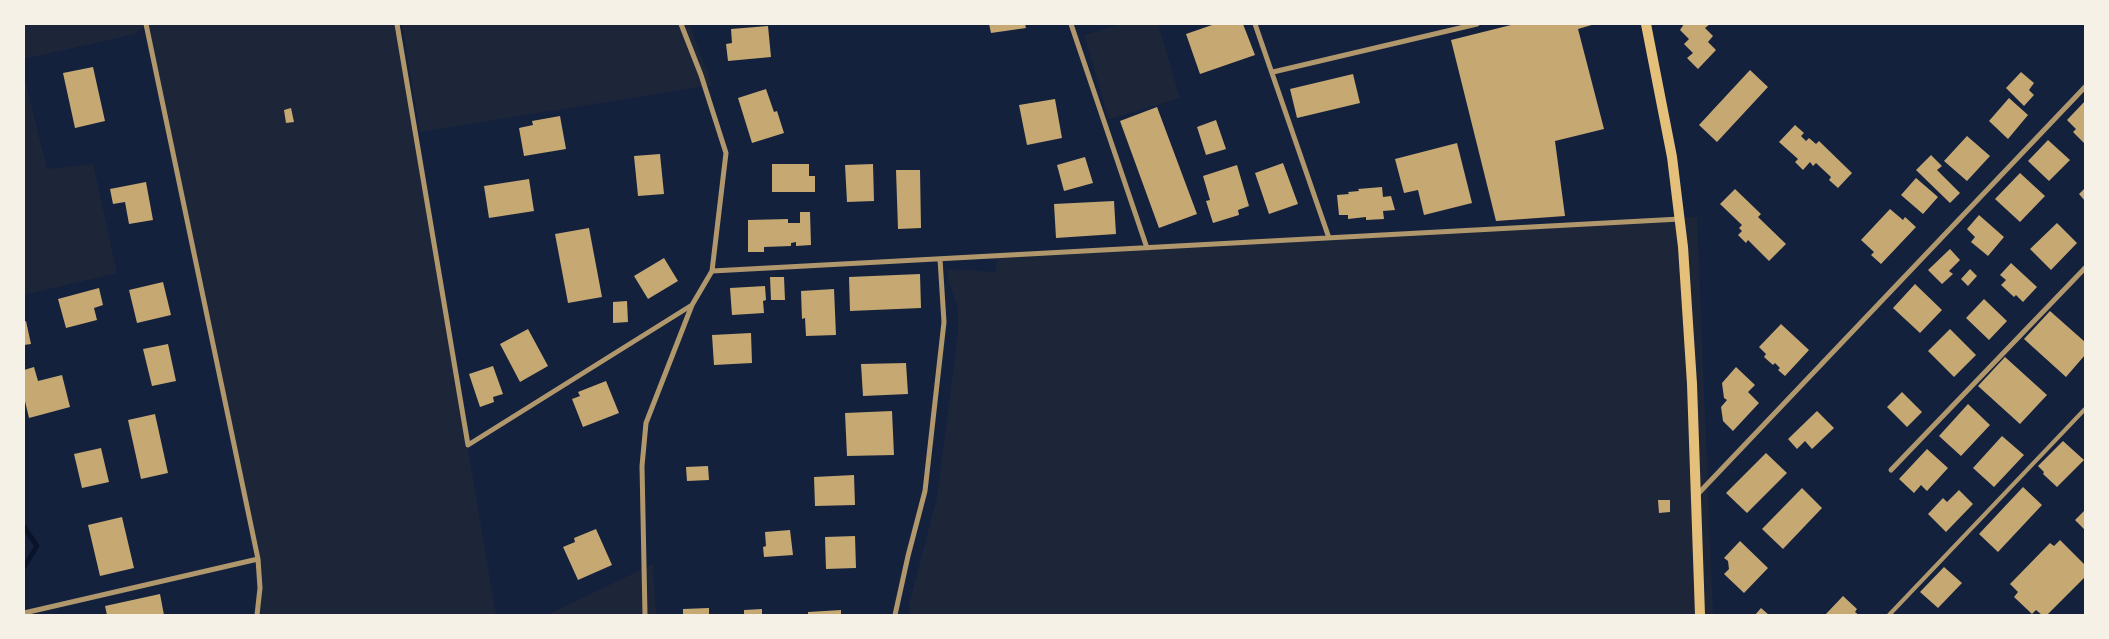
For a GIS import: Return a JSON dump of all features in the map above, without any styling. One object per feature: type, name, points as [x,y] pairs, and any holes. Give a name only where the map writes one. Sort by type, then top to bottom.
[{"type":"main road","points":[[1646,24],[1661,98],[1680,220],[1692,384],[1700,615]]},
{"type":"street","points":[[146,24],[258,559],[260,588],[256,615]]},
{"type":"street","points":[[396,24],[468,445],[692,305]]},
{"type":"street","points":[[645,615],[642,466],[646,423],[692,305],[712,271],[726,153],[701,75],[682,24]]},
{"type":"street","points":[[1070,24],[1148,248]]},
{"type":"street","points":[[1255,24],[1274,72],[1329,238]]},
{"type":"street","points":[[1274,72],[1478,24]]},
{"type":"street","points":[[1695,497],[2085,87]]},
{"type":"street","points":[[712,271],[1680,220]]},
{"type":"street","points":[[895,615],[925,491],[944,322],[940,259]]},
{"type":"street","points":[[1891,470],[2085,268]]},
{"type":"street","points":[[24,613],[258,559]]},
{"type":"lane","points":[[1889,615],[2085,409]]},
{"type":"shaded area","points":[[24,24],[396,24],[496,615],[257,615],[260,588],[258,559],[146,25],[135,34],[24,59]]},
{"type":"shaded area","points":[[402,24],[689,24],[712,85],[420,132]]},
{"type":"shaded area","points":[[1121,24],[1158,24],[1180,98],[1109,119],[1084,35]]},
{"type":"shaded area","points":[[24,76],[47,169],[93,164],[117,273],[24,295]]},
{"type":"shaded area","points":[[1697,217],[1713,615],[910,615],[909,605],[937,497],[958,333],[958,308],[948,279],[947,269],[996,272],[997,256]]},
{"type":"shaded area","points":[[653,564],[656,615],[547,615]]},
{"type":"building","points":[[989,24],[1025,24],[1026,28],[991,33]]},
{"type":"building","points":[[1215,24],[1243,24],[1255,55],[1200,74],[1186,34]]},
{"type":"building","points":[[1515,24],[1595,24],[1578,29],[1604,129],[1555,141],[1565,216],[1496,221],[1451,40]]},
{"type":"building","points":[[1684,24],[1710,24],[1705,28],[1713,36],[1708,42],[1716,50],[1698,69],[1687,58],[1693,53],[1684,44],[1689,39],[1680,30]]},
{"type":"building","points":[[768,26],[771,57],[728,61],[726,44],[732,43],[731,29]]},
{"type":"building","points":[[93,67],[105,121],[75,128],[63,73]]},
{"type":"building","points":[[1750,70],[1768,87],[1717,142],[1699,125]]},
{"type":"building","points":[[2021,72],[2034,83],[2029,90],[2034,95],[2024,106],[2006,88]]},
{"type":"building","points":[[1353,74],[1360,103],[1297,118],[1290,89]]},
{"type":"building","points":[[766,89],[774,112],[777,111],[784,133],[752,143],[738,98]]},
{"type":"building","points":[[2009,98],[2028,115],[2008,139],[1989,121]]},
{"type":"building","points":[[1055,99],[1062,138],[1027,145],[1019,105]]},
{"type":"building","points":[[2085,101],[2085,144],[2073,132],[2076,129],[2067,120]]},
{"type":"building","points":[[1157,107],[1197,214],[1159,228],[1120,121]]},
{"type":"building","points":[[291,108],[294,122],[286,123],[284,110]]},
{"type":"building","points":[[560,116],[566,149],[524,156],[519,128],[533,125],[532,121]]},
{"type":"building","points":[[1216,120],[1226,149],[1206,155],[1197,127]]},
{"type":"building","points":[[1795,125],[1804,133],[1801,136],[1806,141],[1809,138],[1816,144],[1819,141],[1852,173],[1838,188],[1829,180],[1831,177],[1816,163],[1813,166],[1810,162],[1803,170],[1795,162],[1798,159],[1779,142]]},
{"type":"building","points":[[1967,136],[1990,156],[1967,181],[1944,161]]},
{"type":"building","points":[[2048,140],[2070,160],[2049,181],[2028,161]]},
{"type":"building","points":[[1457,143],[1472,203],[1424,215],[1418,190],[1404,193],[1395,159]]},
{"type":"building","points":[[660,154],[664,194],[638,196],[634,156]]},
{"type":"building","points":[[1931,155],[1942,166],[1937,170],[1960,193],[1950,203],[1916,170]]},
{"type":"building","points":[[1085,157],[1093,183],[1064,191],[1057,165]]},
{"type":"building","points":[[1283,163],[1298,204],[1269,214],[1255,173]]},
{"type":"building","points":[[772,164],[809,164],[809,176],[815,176],[815,192],[772,192]]},
{"type":"building","points":[[873,164],[874,201],[847,202],[845,165]]},
{"type":"building","points":[[1237,165],[1249,206],[1238,210],[1239,215],[1213,223],[1206,201],[1210,200],[1203,176]]},
{"type":"building","points":[[896,170],[920,170],[921,228],[898,229]]},
{"type":"building","points":[[2020,173],[2045,196],[2020,222],[1995,199]]},
{"type":"building","points":[[1916,178],[1938,197],[1923,214],[1901,195]]},
{"type":"building","points":[[529,179],[534,211],[489,218],[484,186]]},
{"type":"building","points":[[146,182],[153,220],[129,224],[125,202],[113,204],[110,189]]},
{"type":"building","points":[[1382,187],[1383,197],[1391,196],[1395,210],[1383,211],[1384,219],[1366,220],[1366,217],[1348,219],[1348,215],[1339,215],[1337,195],[1349,194],[1348,192],[1359,191],[1358,189]]},
{"type":"building","points":[[2085,188],[2085,201],[2079,194]]},
{"type":"building","points":[[1735,189],[1761,214],[1758,217],[1786,244],[1769,261],[1748,240],[1746,243],[1738,235],[1742,231],[1739,228],[1742,225],[1720,204]]},
{"type":"building","points":[[1114,201],[1116,234],[1056,238],[1054,204]]},
{"type":"building","points":[[1890,209],[1903,220],[1905,217],[1916,227],[1881,264],[1871,255],[1874,252],[1861,240]]},
{"type":"building","points":[[800,212],[810,212],[811,245],[796,246],[796,242],[791,243],[791,246],[764,247],[764,252],[748,252],[748,220],[788,219],[788,223],[800,223]]},
{"type":"building","points":[[1979,215],[2004,237],[1988,256],[1971,242],[1975,237],[1967,229]]},
{"type":"building","points":[[2057,223],[2077,243],[2051,270],[2030,249]]},
{"type":"building","points":[[589,228],[602,297],[568,303],[555,234]]},
{"type":"building","points":[[1950,249],[1960,260],[1949,271],[1953,274],[1942,284],[1928,270]]},
{"type":"building","points":[[664,258],[678,281],[648,299],[634,276]]},
{"type":"building","points":[[2011,263],[2037,287],[2023,302],[2016,295],[2014,297],[2001,285],[2006,280],[2000,275]]},
{"type":"building","points":[[1970,269],[1977,276],[1968,286],[1961,279]]},
{"type":"building","points":[[920,274],[921,308],[850,311],[849,277]]},
{"type":"building","points":[[770,277],[784,277],[785,300],[771,300]]},
{"type":"building","points":[[163,282],[171,315],[137,323],[129,290]]},
{"type":"building","points":[[1915,284],[1942,310],[1920,333],[1893,308]]},
{"type":"building","points":[[765,286],[766,300],[763,301],[764,313],[732,315],[730,288]]},
{"type":"building","points":[[99,288],[103,305],[94,308],[97,320],[66,328],[58,299]]},
{"type":"building","points":[[834,289],[836,335],[806,336],[805,318],[802,319],[801,291]]},
{"type":"building","points":[[1984,299],[2007,321],[1989,340],[1966,318]]},
{"type":"building","points":[[627,301],[628,322],[613,323],[613,302]]},
{"type":"building","points":[[2050,311],[2085,342],[2085,355],[2066,377],[2024,339]]},
{"type":"building","points":[[26,321],[31,344],[24,345],[24,322]]},
{"type":"building","points":[[1781,324],[1809,350],[1785,376],[1778,370],[1780,368],[1775,363],[1773,365],[1764,357],[1766,354],[1759,347]]},
{"type":"building","points":[[528,329],[548,366],[520,382],[500,344]]},
{"type":"building","points":[[1950,329],[1976,355],[1954,377],[1928,351]]},
{"type":"building","points":[[751,333],[752,363],[714,365],[712,335]]},
{"type":"building","points":[[168,344],[176,381],[152,386],[143,349]]},
{"type":"building","points":[[2005,357],[2047,395],[2020,424],[1978,386]]},
{"type":"building","points":[[906,363],[908,394],[863,396],[861,364]]},
{"type":"building","points":[[493,366],[503,394],[493,397],[494,402],[480,407],[469,374]]},
{"type":"building","points":[[34,367],[38,381],[62,375],[70,407],[29,418],[24,397],[24,370]]},
{"type":"building","points":[[1736,367],[1755,385],[1748,392],[1759,403],[1733,431],[1723,421],[1721,407],[1727,400],[1724,398],[1722,383]]},
{"type":"building","points":[[606,381],[619,413],[583,427],[572,399],[580,396],[578,392]]},
{"type":"building","points":[[1902,392],[1922,412],[1907,427],[1887,407]]},
{"type":"building","points":[[1968,404],[1990,425],[1961,456],[1939,436]]},
{"type":"building","points":[[892,411],[894,455],[847,456],[845,413]]},
{"type":"building","points":[[1817,411],[1834,428],[1812,449],[1805,441],[1797,449],[1788,439]]},
{"type":"building","points":[[155,414],[168,473],[141,479],[128,420]]},
{"type":"building","points":[[2002,436],[2024,455],[1994,487],[1973,468]]},
{"type":"building","points":[[2063,441],[2084,460],[2057,487],[2043,474],[2044,472],[2038,466]]},
{"type":"building","points":[[101,448],[109,482],[82,488],[74,454]]},
{"type":"building","points":[[1927,449],[1948,468],[1927,491],[1921,485],[1914,493],[1899,479]]},
{"type":"building","points":[[1766,453],[1787,473],[1747,513],[1726,493]]},
{"type":"building","points":[[708,466],[709,480],[687,481],[686,467]]},
{"type":"building","points":[[854,475],[855,505],[815,506],[814,477]]},
{"type":"building","points":[[2023,487],[2042,505],[1998,552],[1979,534]]},
{"type":"building","points":[[1802,488],[1822,508],[1783,549],[1762,529]]},
{"type":"building","points":[[1959,490],[1973,504],[1946,532],[1928,514],[1943,498],[1947,502]]},
{"type":"building","points":[[1658,500],[1670,500],[1670,512],[1659,513]]},
{"type":"building","points":[[2085,510],[2085,530],[2075,520]]},
{"type":"building","points":[[122,517],[134,568],[100,576],[88,525]]},
{"type":"building","points":[[596,529],[612,565],[578,580],[563,547],[575,542],[574,538]]},
{"type":"building","points":[[790,530],[793,555],[764,557],[763,547],[766,546],[765,532]]},
{"type":"building","points":[[855,536],[856,568],[826,569],[825,537]]},
{"type":"building","points":[[2060,540],[2085,565],[2085,577],[2047,615],[2042,615],[2036,610],[2032,614],[2014,597],[2018,592],[2010,584],[2050,543],[2054,546]]},
{"type":"building","points":[[1740,541],[1768,568],[1744,593],[1724,574],[1729,569],[1728,561],[1724,558]]},
{"type":"building","points":[[1944,567],[1962,583],[1938,608],[1920,592]]},
{"type":"building","points":[[160,594],[164,615],[107,615],[105,606]]},
{"type":"building","points":[[1843,596],[1857,609],[1855,612],[1859,615],[1825,615]]},
{"type":"building","points":[[709,608],[709,615],[683,615],[683,609]]},
{"type":"building","points":[[1761,608],[1769,615],[1755,615]]},
{"type":"building","points":[[762,609],[762,615],[744,615],[744,610]]},
{"type":"building","points":[[841,610],[841,615],[808,615],[808,612]]},
{"type":"waterway","points":[[24,527],[37,546],[24,567]]}]
